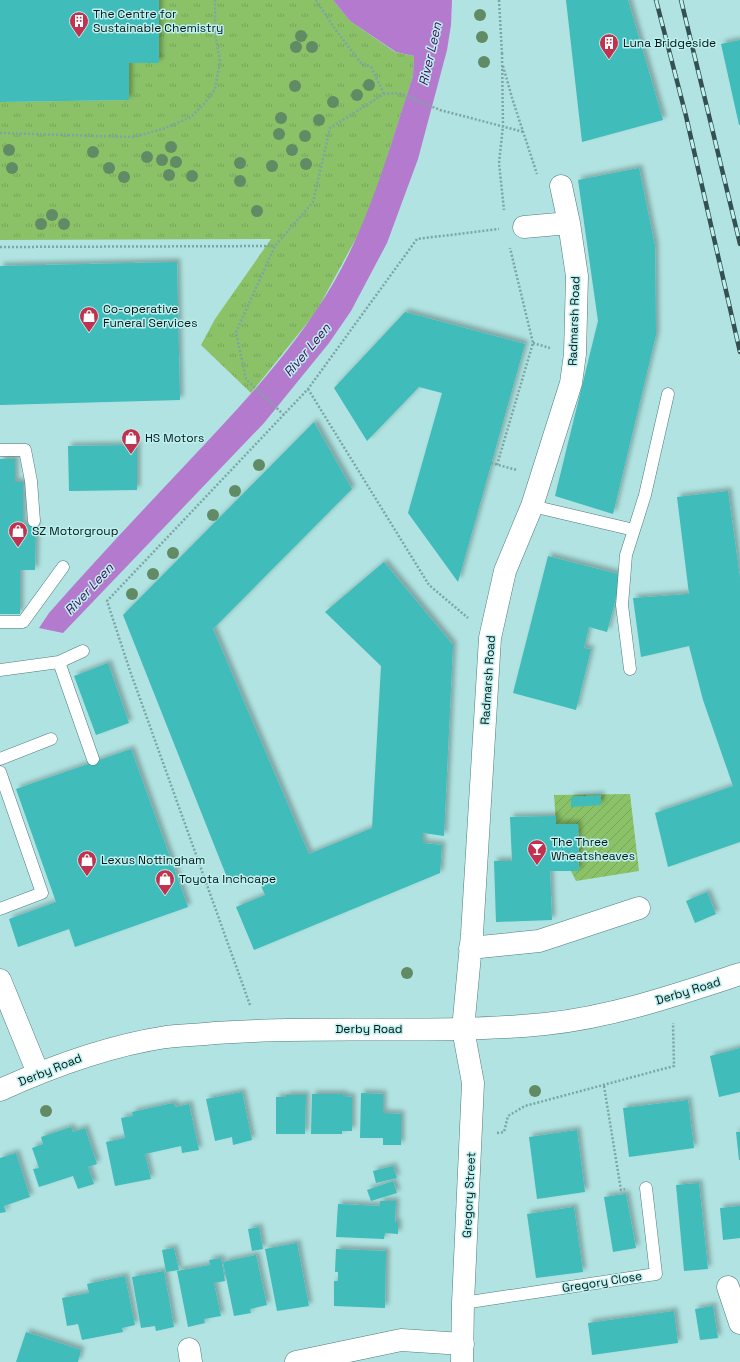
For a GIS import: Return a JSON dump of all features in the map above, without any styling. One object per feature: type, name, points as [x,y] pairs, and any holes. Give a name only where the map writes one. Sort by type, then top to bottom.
[{"type":"street","name":"Radmarsh Road","points":[[463,1029],[470,948],[490,638],[505,571],[532,506],[571,383],[575,354],[577,276],[562,186]]},
{"type":"street","points":[[515,228],[569,224]]},
{"type":"street","points":[[470,948],[539,942],[639,908]]},
{"type":"street","name":"Derby Road","points":[[0,1090],[74,1058],[121,1046],[166,1037],[259,1030],[463,1029],[543,1024],[584,1019],[672,997],[740,974]]},
{"type":"street","points":[[0,980],[38,1073]]},
{"type":"street","name":"Gregory Street","points":[[463,1029],[473,1083],[472,1136],[463,1303],[463,1353]]},
{"type":"street","points":[[728,1287],[739,1317]]},
{"type":"street","points":[[296,1362],[401,1340],[463,1353]]},
{"type":"lane","points":[[630,669],[622,605],[626,555],[645,495],[668,394]]},
{"type":"lane","points":[[0,450],[25,450],[31,481],[34,521]]},
{"type":"lane","points":[[532,506],[634,530]]},
{"type":"lane","points":[[0,622],[23,622],[63,567]]},
{"type":"lane","points":[[0,670],[60,662],[83,651]]},
{"type":"lane","points":[[60,662],[93,759]]},
{"type":"lane","points":[[0,759],[51,739]]},
{"type":"lane","points":[[0,772],[42,893],[0,909]]},
{"type":"lane","name":"Gregory Close","points":[[463,1303],[656,1274],[646,1188]]},
{"type":"path","points":[[0,133],[133,137],[163,129],[192,117],[215,89],[220,61],[215,33],[215,0]]},
{"type":"path","points":[[316,0],[335,29],[361,63],[371,67],[384,94]]},
{"type":"path","points":[[499,0],[502,53],[503,126],[499,163],[504,214]]},
{"type":"path","points":[[502,53],[502,63],[539,182]]},
{"type":"path","points":[[284,415],[246,379],[236,332],[275,246],[313,202],[330,128],[384,94],[398,93],[440,110],[524,132]]},
{"type":"path","points":[[259,1030],[129,668],[107,601],[308,389],[417,239],[515,228]]},
{"type":"path","points":[[497,465],[533,343],[509,244]]},
{"type":"path","points":[[0,248],[275,246]]},
{"type":"path","points":[[308,389],[429,585],[490,638]]},
{"type":"path","points":[[472,1136],[504,1132],[508,1116],[525,1106],[674,1066],[674,1048]]},
{"type":"path","points":[[604,1086],[621,1190],[646,1188]]},
{"type":"green space","points":[[159,0],[333,0],[350,21],[395,52],[414,56],[413,76],[372,205],[360,231],[316,312],[251,393],[201,345],[215,319],[271,239],[0,240],[0,102],[129,100],[129,63],[159,63]]},
{"type":"green space","points":[[630,794],[639,871],[576,881],[571,871],[579,870],[578,824],[556,824],[554,795]]},
{"type":"water","name":"River Leen","points":[[333,0],[452,0],[451,25],[447,50],[418,159],[387,243],[351,311],[329,343],[264,423],[63,633],[39,628],[49,613],[83,575],[228,420],[285,354],[319,307],[347,258],[359,233],[388,155],[413,76],[414,56],[396,52],[350,21]]},
{"type":"building","name":"The Centre for Sustainable Chemistry","points":[[0,0],[159,0],[159,63],[129,63],[129,100],[0,102]]},
{"type":"building","name":"Luna Bridgeside","points":[[566,0],[628,0],[663,120],[582,142]]},
{"type":"building","points":[[740,40],[740,125],[739,125],[721,44]]},
{"type":"building","points":[[639,168],[655,246],[656,335],[613,514],[555,496],[598,321],[578,180]]},
{"type":"building","name":"Co-operative Funeral Services","points":[[177,262],[180,400],[0,405],[0,266]]},
{"type":"building","points":[[405,312],[525,344],[458,582],[408,513],[442,393],[419,387],[367,441],[334,388]]},
{"type":"building","points":[[314,422],[352,489],[213,629],[309,854],[372,828],[381,666],[325,612],[384,562],[453,645],[444,836],[423,833],[423,843],[442,845],[440,873],[254,950],[236,907],[265,895],[257,875],[230,885],[123,615]]},
{"type":"building","points":[[137,445],[137,490],[69,491],[68,446]]},
{"type":"building","name":"SZ Motorgroup","points":[[0,459],[15,459],[15,482],[23,482],[23,525],[36,525],[35,570],[20,570],[20,614],[0,614]]},
{"type":"building","points":[[728,491],[740,578],[740,842],[668,867],[655,813],[733,786],[703,700],[689,646],[641,657],[633,598],[689,594],[677,497]]},
{"type":"building","points":[[548,556],[622,575],[607,632],[589,627],[584,648],[591,649],[576,710],[513,693]]},
{"type":"building","points":[[108,663],[129,723],[96,735],[74,676]]},
{"type":"building","points":[[131,749],[188,907],[75,947],[69,929],[18,947],[9,919],[56,902],[16,789]]},
{"type":"building","points":[[601,795],[601,805],[571,807],[571,797]]},
{"type":"building","name":"The Three Wheatsheaves","points":[[556,816],[556,824],[578,824],[579,871],[550,871],[552,920],[496,922],[494,861],[512,861],[510,817]]},
{"type":"building","points":[[707,892],[716,914],[695,923],[686,901]]},
{"type":"building","points":[[740,1048],[740,1092],[719,1097],[710,1056]]},
{"type":"building","points":[[242,1092],[252,1140],[233,1145],[232,1137],[215,1141],[206,1099]]},
{"type":"building","points":[[361,1093],[383,1094],[383,1113],[401,1114],[401,1145],[383,1145],[383,1138],[360,1138]]},
{"type":"building","points":[[312,1094],[343,1094],[344,1096],[352,1097],[352,1131],[342,1131],[342,1134],[311,1134]]},
{"type":"building","points":[[286,1095],[306,1095],[305,1134],[276,1134],[276,1097],[286,1097]]},
{"type":"building","points":[[688,1100],[694,1148],[629,1157],[623,1108]]},
{"type":"building","points":[[173,1103],[176,1107],[189,1104],[199,1150],[182,1153],[181,1146],[145,1154],[151,1179],[115,1186],[106,1142],[125,1138],[121,1118],[133,1116],[132,1112]]},
{"type":"building","points":[[71,1127],[73,1132],[85,1128],[97,1164],[88,1167],[94,1184],[78,1189],[73,1176],[39,1187],[33,1169],[39,1168],[32,1148],[43,1144],[41,1137]]},
{"type":"building","points":[[577,1130],[585,1192],[537,1199],[529,1137]]},
{"type":"building","points":[[736,1132],[740,1132],[740,1160],[739,1160]]},
{"type":"building","points":[[16,1153],[30,1197],[4,1206],[6,1212],[0,1213],[0,1158]]},
{"type":"building","points":[[393,1166],[397,1178],[376,1183],[373,1171]]},
{"type":"building","points":[[393,1181],[397,1193],[371,1201],[367,1190]]},
{"type":"building","points":[[699,1183],[708,1269],[684,1271],[676,1185]]},
{"type":"building","points":[[626,1194],[636,1248],[613,1252],[604,1197]]},
{"type":"building","points":[[380,1201],[396,1201],[395,1222],[398,1222],[398,1234],[385,1233],[384,1239],[336,1237],[338,1204],[380,1206]]},
{"type":"building","points":[[740,1206],[740,1238],[723,1240],[720,1208]]},
{"type":"building","points":[[574,1207],[583,1272],[536,1278],[527,1214]]},
{"type":"building","points":[[259,1227],[263,1249],[252,1251],[248,1229]]},
{"type":"building","points":[[297,1243],[309,1306],[277,1311],[265,1249]]},
{"type":"building","points":[[174,1248],[179,1270],[166,1272],[162,1250]]},
{"type":"building","points":[[336,1249],[386,1251],[385,1308],[334,1306],[334,1281],[338,1281],[338,1272],[335,1272]]},
{"type":"building","points":[[256,1255],[267,1305],[250,1309],[251,1313],[234,1316],[223,1262]]},
{"type":"building","points":[[221,1258],[225,1281],[214,1283],[221,1316],[204,1319],[205,1323],[188,1327],[177,1271],[210,1265],[209,1260]]},
{"type":"building","points":[[164,1271],[174,1327],[156,1331],[155,1326],[141,1328],[132,1277]]},
{"type":"building","points":[[125,1276],[135,1325],[122,1328],[123,1332],[82,1340],[78,1324],[67,1326],[62,1298],[89,1293],[87,1284]]},
{"type":"building","points":[[713,1306],[718,1338],[700,1340],[695,1309]]},
{"type":"building","points":[[674,1311],[678,1343],[592,1355],[588,1323]]},
{"type":"building","points":[[26,1332],[81,1350],[78,1362],[16,1362]]},
{"type":"railway","points":[[656,0],[686,116],[740,352]]},
{"type":"railway","points":[[681,0],[740,244]]},
{"type":"place","name":"The Centre for Sustainable Chemistry","points":[[79,38]]},
{"type":"place","name":"Luna Bridgeside","points":[[609,60]]},
{"type":"place","name":"Co-operative Funeral Services","points":[[89,333]]},
{"type":"place","name":"HS Motors","points":[[131,455]]},
{"type":"place","name":"SZ Motorgroup","points":[[18,548]]},
{"type":"place","name":"The Three Wheatsheaves","points":[[537,866]]},
{"type":"place","name":"Lexus Nottingham","points":[[87,877]]},
{"type":"place","name":"Toyota Inchcape","points":[[165,896]]}]
